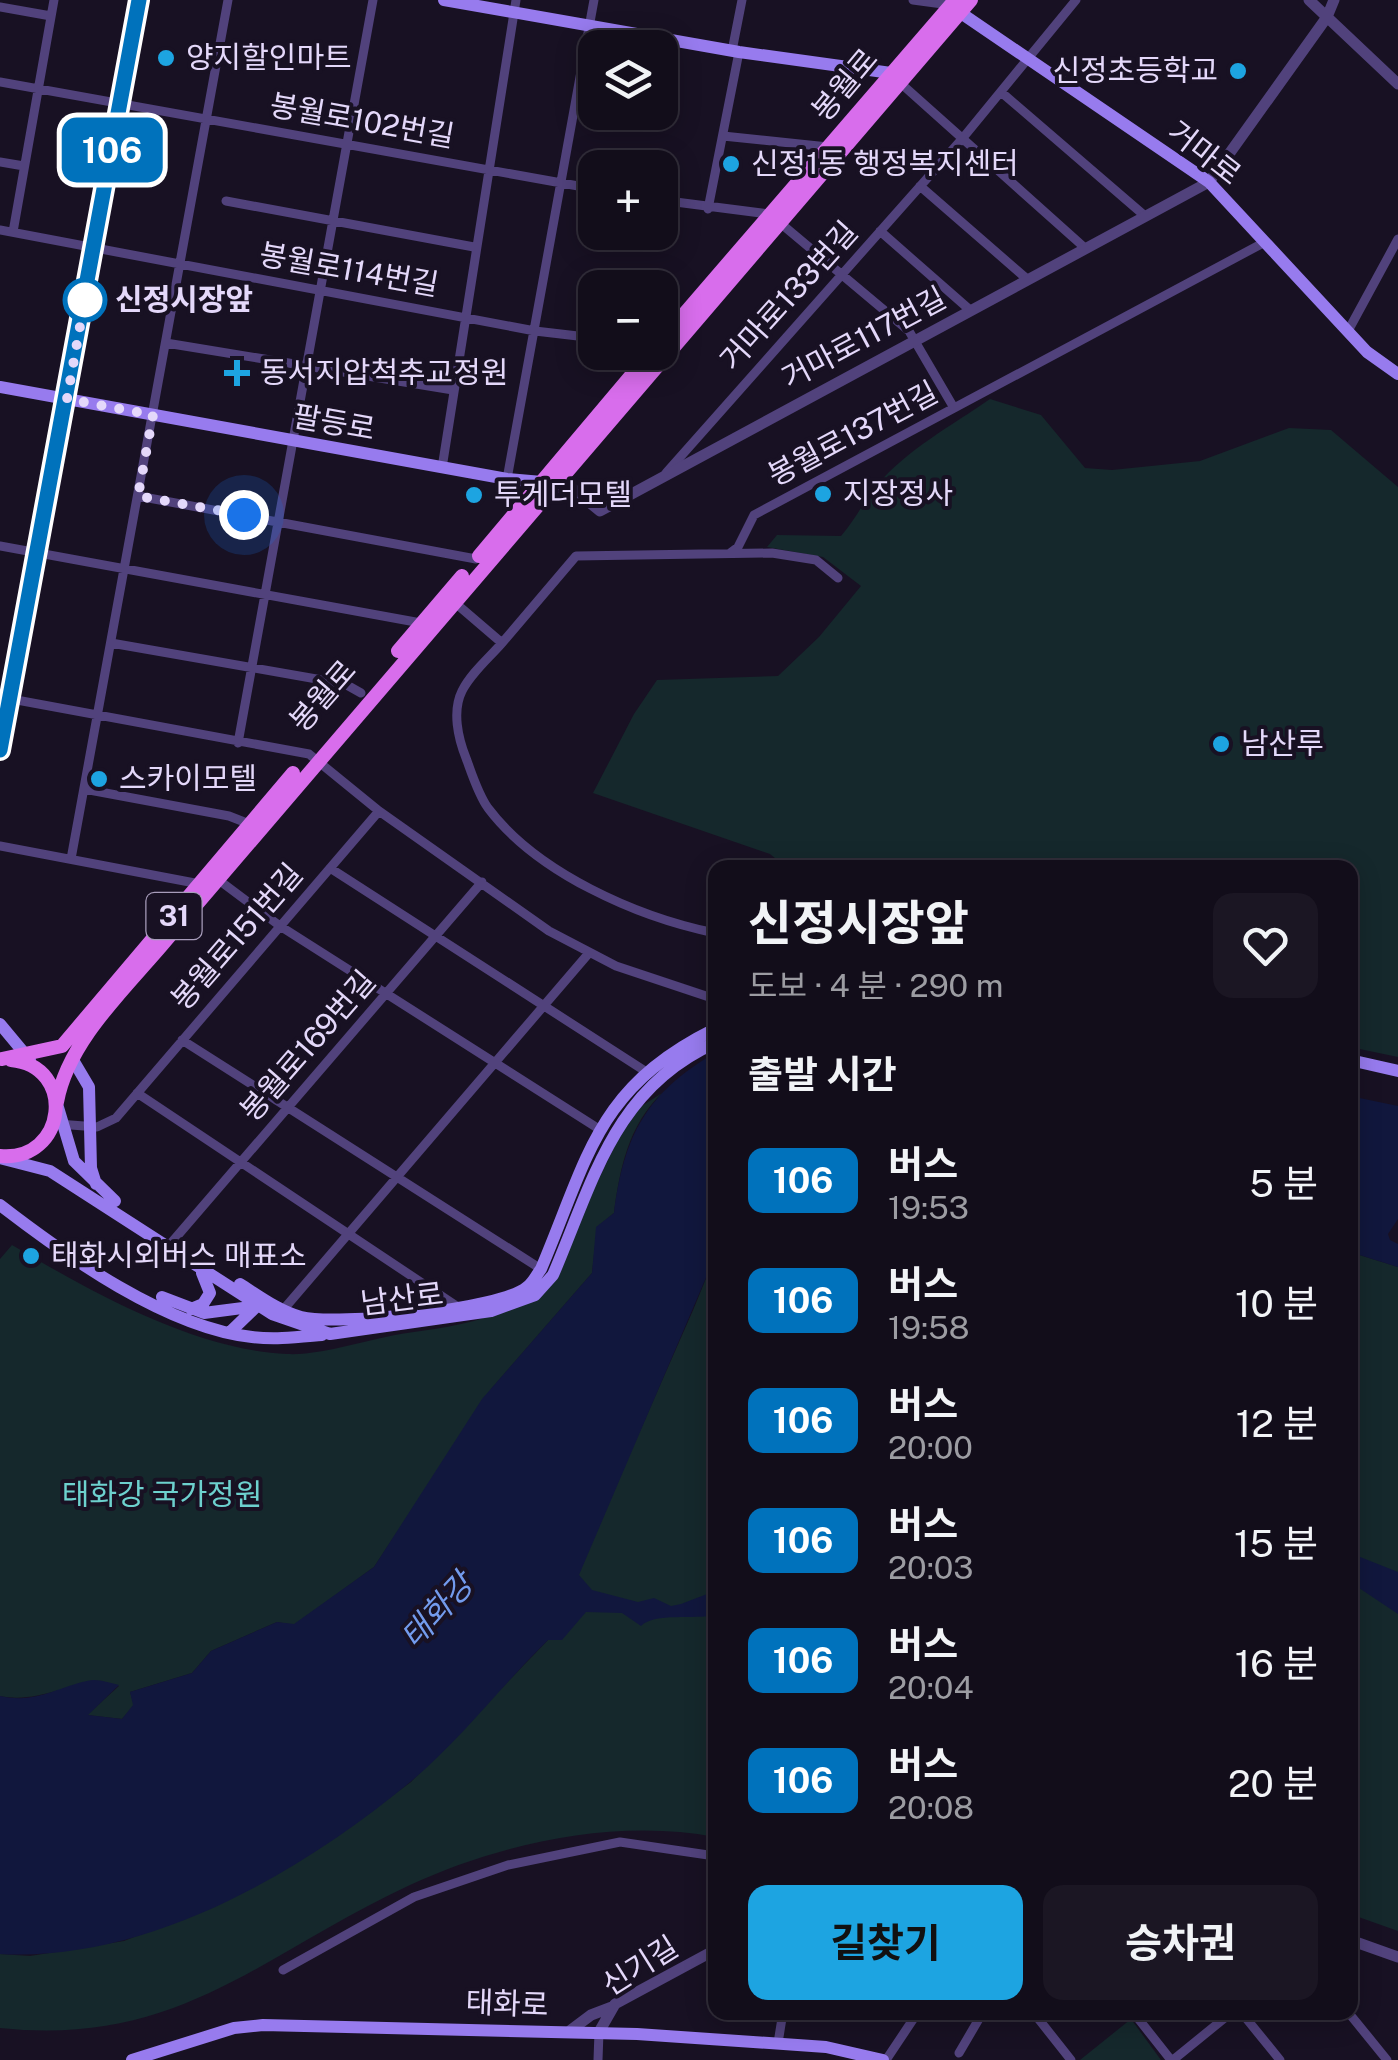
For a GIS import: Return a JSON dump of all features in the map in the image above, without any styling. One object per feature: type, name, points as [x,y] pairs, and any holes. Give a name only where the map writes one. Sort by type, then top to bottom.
[{"type":"main road","points":[[0,750],[5,698],[38,552],[138,0]]},
{"type":"main road","points":[[444,0],[515,6],[590,26],[895,78]]},
{"type":"main road","name":"봉월로","points":[[678,323],[774,218],[828,147],[895,78],[955,6],[971,0]]},
{"type":"main road","name":"거마로","points":[[955,6],[1026,59],[1209,182],[1348,331],[1398,374]]},
{"type":"main road","points":[[774,218],[895,78]]},
{"type":"main road","points":[[57,1103],[73,1060],[209,879],[752,243]]},
{"type":"main road","name":"봉월로","points":[[313,756],[361,693],[421,623],[449,598],[476,559],[551,477],[637,370]]},
{"type":"main road","name":"팔등로","points":[[0,387],[506,479],[551,477]]},
{"type":"main road","name":"31","points":[[23,1053],[62,1046],[209,879]]},
{"type":"main road","points":[[0,1024],[52,1084],[59,1124],[29,1153],[0,1157]]},
{"type":"main road","points":[[542,1269],[599,1129],[645,1070],[708,1033]]},
{"type":"main road","name":"남산로","points":[[0,1157],[50,1171],[302,1327],[330,1334],[491,1312],[534,1295],[552,1276],[625,1114],[656,1080],[708,1047]]},
{"type":"main road","points":[[1,1060],[23,1053]]},
{"type":"main road","points":[[1,1060],[16,1060],[38,1069]]},
{"type":"main road","points":[[73,1060],[89,1088],[91,1168],[96,1186]]},
{"type":"main road","points":[[1358,1065],[1398,1074]]},
{"type":"main road","name":"남산로","points":[[59,1124],[74,1160],[96,1186],[257,1300],[280,1308],[322,1320],[461,1308],[528,1287],[542,1269]]},
{"type":"main road","points":[[0,1205],[121,1286],[185,1318],[229,1333],[290,1338],[330,1334]]},
{"type":"main road","points":[[121,1286],[146,1289],[189,1310],[203,1304],[210,1286],[190,1260]]},
{"type":"main road","points":[[229,1333],[257,1300]]},
{"type":"main road","name":"남산로","points":[[189,1310],[214,1313],[257,1300]]},
{"type":"main road","name":"태화로","points":[[132,2060],[234,2028],[263,2024],[571,2030],[826,2047],[884,2060]]},
{"type":"street","points":[[13,232],[54,0]]},
{"type":"street","points":[[71,859],[228,0]]},
{"type":"street","points":[[238,744],[268,596],[373,0]]},
{"type":"street","points":[[506,479],[594,0]]},
{"type":"street","points":[[708,209],[723,136],[742,0]]},
{"type":"street","points":[[913,0],[955,6]]},
{"type":"street","name":"거마로133번길","points":[[666,473],[962,139],[1076,0]]},
{"type":"street","points":[[1309,0],[1398,84]]},
{"type":"street","points":[[1209,182],[1327,17],[1334,0]]},
{"type":"street","points":[[0,6],[52,16]]},
{"type":"street","points":[[442,468],[474,246],[515,6]]},
{"type":"street","points":[[895,78],[1086,248]]},
{"type":"street","name":"봉월로102번길","points":[[0,82],[578,185]]},
{"type":"street","points":[[1000,92],[1145,216]]},
{"type":"street","points":[[723,136],[828,147]]},
{"type":"street","points":[[0,162],[24,166]]},
{"type":"street","name":"거마로117번길","points":[[551,477],[600,511],[1209,182]]},
{"type":"street","points":[[920,186],[1027,279]]},
{"type":"street","points":[[226,201],[474,246]]},
{"type":"street","points":[[678,203],[774,218],[915,339],[954,408]]},
{"type":"street","name":"봉월로114번길","points":[[0,230],[180,266],[578,336]]},
{"type":"street","points":[[880,231],[970,310]]},
{"type":"street","points":[[1348,331],[1398,239]]},
{"type":"street","name":"봉월로137번길","points":[[730,552],[738,547],[754,515],[1264,242]]},
{"type":"street","points":[[166,343],[453,390]]},
{"type":"street","points":[[138,496],[476,559]]},
{"type":"street","points":[[0,546],[421,623]]},
{"type":"street","points":[[708,931],[657,915],[563,870],[522,842],[487,806],[462,748],[458,702],[463,690],[576,556],[730,552],[816,560],[838,578]]},
{"type":"street","points":[[449,598],[502,643]]},
{"type":"street","points":[[111,644],[345,684],[361,693]]},
{"type":"street","points":[[5,698],[313,756],[379,810],[588,953],[708,996]]},
{"type":"street","points":[[84,788],[254,827]]},
{"type":"street","name":"봉월로151번길","points":[[91,1126],[116,1118],[379,810]]},
{"type":"street","points":[[0,846],[209,879],[599,1129]]},
{"type":"street","points":[[330,868],[542,1008],[645,1070]]},
{"type":"street","name":"봉월로169번길","points":[[172,1242],[436,937],[479,880]]},
{"type":"street","points":[[280,1308],[588,953]]},
{"type":"street","points":[[182,1040],[542,1269]]},
{"type":"street","points":[[137,1093],[461,1308]]},
{"type":"street","points":[[59,1124],[91,1126]]},
{"type":"street","points":[[284,1970],[414,1897],[508,1864],[620,1842],[708,1855]]},
{"type":"street","points":[[1358,1943],[1398,1957]]},
{"type":"street","name":"신기길","points":[[599,2032],[612,2007],[708,1954]]},
{"type":"street","points":[[571,2030],[591,2015],[612,2007]]},
{"type":"street","points":[[778,2043],[782,2020]]},
{"type":"street","points":[[884,2060],[912,2020]]},
{"type":"street","points":[[959,2052],[978,2020]]},
{"type":"street","points":[[1039,2020],[1071,2060]]},
{"type":"street","points":[[1139,2020],[1172,2060],[1222,2020]]},
{"type":"street","points":[[1248,2020],[1280,2060]]},
{"type":"street","points":[[1354,2020],[1387,2060]]},
{"type":"street","points":[[598,2060],[599,2032]]},
{"type":"green space","points":[[990,399],[1041,415],[1085,468],[1112,470],[1200,461],[1289,428],[1331,430],[1398,487],[1398,1057],[1358,1049],[1358,860],[777,860],[770,854],[593,793],[634,714],[657,680],[778,676],[819,637],[861,586],[823,557],[767,547],[777,535],[841,536],[889,472]]},
{"type":"green space","name":"태화강 국가정원","points":[[662,1093],[641,1119],[627,1148],[614,1213],[597,1227],[592,1273],[492,1388],[374,1567],[294,1625],[277,1622],[211,1651],[192,1673],[130,1692],[134,1705],[122,1719],[87,1715],[119,1686],[104,1683],[31,1697],[0,1696],[0,1259],[12,1245],[144,1315],[216,1342],[252,1350],[315,1352],[467,1322],[521,1301],[552,1275],[631,1113]]},
{"type":"green space","points":[[1358,1254],[1398,1267],[1398,1931],[1358,1917]]},
{"type":"green space","points":[[708,1273],[708,1836],[677,1832],[599,1833],[520,1846],[410,1885],[217,1990],[170,2009],[119,2023],[63,2030],[0,2028],[0,1954],[30,1956],[124,1941],[229,1899],[329,1842],[411,1782],[548,1640]]},
{"type":"green space","points":[[1132,2020],[1161,2060],[1080,2060]]},
{"type":"water","name":"태화강","points":[[708,1057],[708,1273],[579,1575],[592,1590],[638,1602],[654,1598],[671,1606],[708,1594],[708,1615],[656,1619],[641,1626],[622,1613],[586,1612],[562,1640],[548,1640],[409,1783],[366,1817],[270,1879],[218,1906],[110,1943],[55,1953],[0,1954],[0,1696],[35,1697],[87,1681],[103,1681],[119,1685],[88,1715],[122,1719],[133,1705],[130,1692],[192,1673],[211,1651],[277,1622],[294,1624],[374,1567],[482,1399],[592,1273],[596,1227],[614,1213],[632,1139],[655,1101]]},
{"type":"water","points":[[1358,1098],[1398,1106],[1398,1219],[1388,1234],[1398,1244],[1398,1267],[1358,1254]]},
{"type":"water","points":[[1358,1556],[1398,1572],[1398,1614],[1358,1587]]},
{"type":"bus line","name":"106","points":[[0,750],[139,0]]},
{"type":"place","name":"양지할인마트","points":[[166,58]]},
{"type":"place","name":"신정초등학교","points":[[1238,71]]},
{"type":"place","name":"신정1동 행정복지센터","points":[[731,164]]},
{"type":"place","name":"신정시장앞","points":[[85,300]]},
{"type":"place","name":"동서지압척추교정원","points":[[237,373]]},
{"type":"place","name":"지장정사","points":[[823,494]]},
{"type":"place","name":"투게더모텔","points":[[474,495]]},
{"type":"place","name":"남산루","points":[[1221,744]]},
{"type":"place","name":"스카이모텔","points":[[99,779]]},
{"type":"place","name":"태화시외버스 매표소","points":[[31,1256]]},
{"type":"route","points":[[85,300],[87,287],[67,399],[153,415],[138,496],[244,515]]}]
